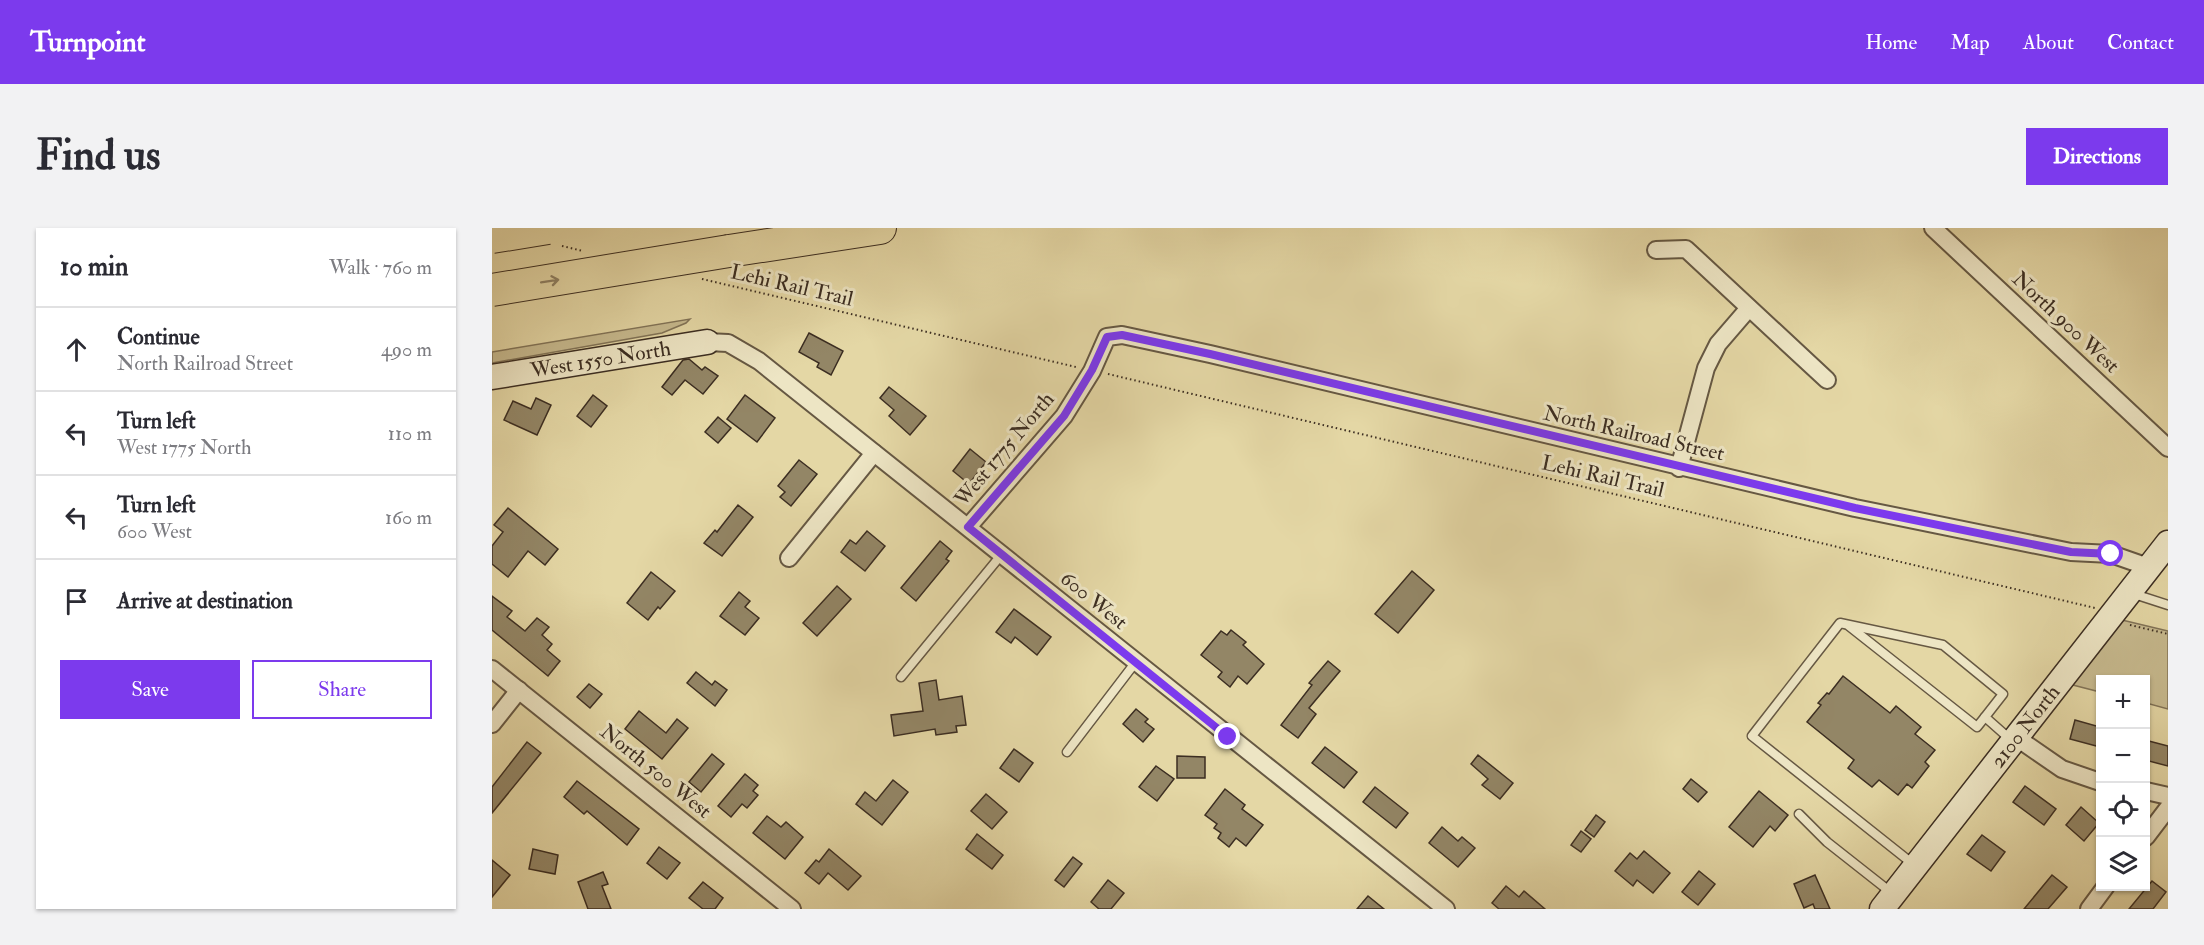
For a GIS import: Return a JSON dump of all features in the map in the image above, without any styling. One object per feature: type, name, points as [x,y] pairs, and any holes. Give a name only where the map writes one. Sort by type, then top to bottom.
[{"type":"highway","points":[[492,290],[880,228]]},
{"type":"highway","points":[[492,237],[553,237]]},
{"type":"street","name":"North 900 West","points":[[1933,228],[2168,448]]},
{"type":"street","points":[[1656,250],[1686,249],[1827,380]]},
{"type":"street","points":[[1679,468],[1706,368],[1718,344],[1749,308]]},
{"type":"street","name":"North Railroad Street","points":[[1107,337],[1122,335],[1210,354],[1679,468],[1855,508],[2059,549],[2111,554],[2151,568]]},
{"type":"street","name":"West 1775 North","points":[[968,527],[1064,416],[1092,370],[1107,337]]},
{"type":"street","name":"600 West","points":[[707,342],[728,343],[759,361],[1446,909]]},
{"type":"street","name":"West 1550 North","points":[[492,377],[707,342]]},
{"type":"street","points":[[789,558],[874,453]]},
{"type":"street","name":"2100 North","points":[[1888,902],[2151,568],[2168,543]]},
{"type":"street","name":"North 500 West","points":[[492,669],[792,909]]},
{"type":"street","points":[[492,724],[519,690]]},
{"type":"street","points":[[2015,740],[2062,769],[2096,781]]},
{"type":"street","points":[[2150,792],[2168,796]]},
{"type":"street","points":[[2150,831],[2168,808]]},
{"type":"street","points":[[2089,909],[2102,891]]},
{"type":"lane","points":[[901,677],[1002,553]]},
{"type":"lane","points":[[2131,593],[2168,605]]},
{"type":"lane","points":[[1847,624],[1977,727],[2003,694],[1944,645],[1847,624],[1840,623],[1752,736],[1916,866]]},
{"type":"lane","points":[[1067,752],[1135,663]]},
{"type":"lane","points":[[1985,717],[2015,740]]},
{"type":"lane","points":[[1799,814],[1888,902]]},
{"type":"path","points":[[553,237],[593,254]]},
{"type":"path","name":"Lehi Rail Trail","points":[[693,277],[1086,369]]},
{"type":"path","name":"Lehi Rail Trail","points":[[1098,372],[2101,610]]},
{"type":"path","points":[[2127,625],[2168,634]]},
{"type":"shaded area","points":[[690,319],[662,333],[492,363],[492,352]]},
{"type":"shaded area","points":[[2122,620],[2168,631],[2168,709],[2150,704],[2150,675],[2096,675],[2096,691],[2069,684]]},
{"type":"building","points":[[809,333],[843,351],[831,375],[817,367],[819,363],[799,352]]},
{"type":"building","points":[[689,359],[702,370],[705,367],[718,376],[703,394],[685,380],[672,395],[662,387],[683,360]]},
{"type":"building","points":[[889,387],[926,416],[910,435],[889,416],[894,410],[880,398]]},
{"type":"building","points":[[593,395],[607,406],[591,427],[577,416]]},
{"type":"building","points":[[745,395],[775,418],[757,442],[727,419]]},
{"type":"building","points":[[536,398],[551,405],[537,435],[504,420],[513,401],[531,409]]},
{"type":"building","points":[[718,417],[731,428],[718,443],[705,432]]},
{"type":"building","points":[[970,449],[986,462],[969,484],[953,471]]},
{"type":"building","points":[[799,460],[817,474],[791,506],[780,497],[785,492],[778,486]]},
{"type":"building","points":[[738,505],[753,517],[722,556],[704,543],[715,530],[717,532]]},
{"type":"building","points":[[508,508],[558,549],[545,565],[528,551],[508,577],[492,564],[492,546],[503,532],[494,525]]},
{"type":"building","points":[[867,531],[885,546],[865,571],[841,552],[850,540],[856,544]]},
{"type":"building","points":[[940,541],[952,551],[946,559],[949,561],[916,601],[901,588]]},
{"type":"building","points":[[1412,571],[1434,590],[1398,633],[1375,614]]},
{"type":"building","points":[[651,572],[675,591],[648,620],[627,603]]},
{"type":"building","points":[[837,586],[851,599],[817,636],[803,623]]},
{"type":"building","points":[[739,592],[750,601],[745,607],[759,618],[745,635],[720,616]]},
{"type":"building","points":[[492,596],[512,611],[507,617],[525,631],[537,618],[549,627],[542,635],[552,644],[547,650],[560,661],[548,676],[492,630]]},
{"type":"building","points":[[1014,609],[1051,637],[1037,655],[1015,637],[1011,643],[996,632]]},
{"type":"building","points":[[1231,630],[1246,642],[1243,645],[1264,664],[1247,684],[1238,676],[1230,687],[1218,677],[1222,672],[1201,655],[1221,631],[1227,635]]},
{"type":"building","points":[[1328,661],[1340,671],[1309,708],[1316,714],[1298,738],[1281,725],[1312,685],[1309,683]]},
{"type":"building","points":[[696,672],[712,685],[715,681],[727,690],[715,706],[687,683]]},
{"type":"building","points":[[1843,676],[1890,713],[1896,706],[1921,727],[1915,734],[1935,750],[1925,762],[1929,766],[1912,788],[1907,784],[1898,795],[1879,780],[1872,787],[1848,768],[1854,760],[1807,722],[1821,705],[1818,703],[1827,693],[1829,694]]},
{"type":"building","points":[[936,680],[939,700],[962,696],[966,725],[956,726],[957,732],[936,735],[935,729],[894,736],[891,715],[923,711],[919,683]]},
{"type":"building","points":[[589,684],[602,694],[590,708],[577,697]]},
{"type":"building","points":[[1136,709],[1148,719],[1145,722],[1154,729],[1143,742],[1123,724]]},
{"type":"building","points":[[639,711],[666,733],[677,719],[688,728],[662,759],[625,729]]},
{"type":"building","points":[[2075,720],[2096,726],[2096,746],[2070,739]]},
{"type":"building","points":[[2150,741],[2168,746],[2168,766],[2150,761]]},
{"type":"building","points":[[527,742],[541,753],[492,813],[492,787]]},
{"type":"building","points":[[1325,747],[1357,772],[1344,788],[1312,763]]},
{"type":"building","points":[[1014,749],[1033,763],[1019,782],[1000,768]]},
{"type":"building","points":[[712,754],[724,764],[701,792],[689,782]]},
{"type":"building","points":[[1478,755],[1513,783],[1500,799],[1482,785],[1488,779],[1471,764]]},
{"type":"building","points":[[1177,756],[1205,757],[1205,778],[1177,778]]},
{"type":"building","points":[[1156,766],[1174,779],[1157,801],[1139,787]]},
{"type":"building","points":[[745,774],[758,785],[753,791],[758,795],[747,808],[742,804],[731,817],[718,806]]},
{"type":"building","points":[[1691,779],[1707,792],[1698,802],[1683,789]]},
{"type":"building","points":[[893,780],[908,792],[882,825],[856,804],[865,792],[876,801]]},
{"type":"building","points":[[577,781],[639,829],[627,845],[587,811],[584,814],[564,797]]},
{"type":"building","points":[[2025,786],[2056,809],[2044,825],[2013,802]]},
{"type":"building","points":[[1375,787],[1408,813],[1396,828],[1363,802]]},
{"type":"building","points":[[1225,789],[1245,805],[1242,809],[1263,825],[1246,846],[1236,838],[1229,847],[1218,838],[1221,833],[1214,828],[1217,824],[1205,815]]},
{"type":"building","points":[[1759,791],[1788,815],[1775,831],[1770,826],[1753,847],[1729,827]]},
{"type":"building","points":[[986,794],[1007,812],[992,829],[971,811]]},
{"type":"building","points":[[2081,807],[2096,820],[2096,827],[2084,841],[2066,825]]},
{"type":"building","points":[[1596,815],[1605,822],[1594,837],[1585,830]]},
{"type":"building","points":[[767,816],[781,827],[786,822],[803,837],[785,859],[753,833]]},
{"type":"building","points":[[1442,827],[1458,841],[1462,837],[1475,848],[1458,867],[1429,843]]},
{"type":"building","points":[[1581,831],[1591,839],[1581,852],[1571,845]]},
{"type":"building","points":[[977,834],[1003,855],[992,869],[966,849]]},
{"type":"building","points":[[1982,835],[2005,852],[1991,871],[1967,854]]},
{"type":"building","points":[[659,847],[680,863],[667,879],[647,863]]},
{"type":"building","points":[[533,849],[558,855],[555,874],[529,869]]},
{"type":"building","points":[[829,849],[861,876],[848,890],[828,873],[819,884],[805,873],[816,860],[819,862]]},
{"type":"building","points":[[1644,851],[1670,873],[1653,893],[1637,880],[1633,886],[1615,871],[1630,853],[1637,859]]},
{"type":"building","points":[[1073,857],[1082,864],[1064,887],[1055,880]]},
{"type":"building","points":[[492,860],[510,875],[492,897]]},
{"type":"building","points":[[1699,871],[1715,884],[1698,905],[1682,892]]},
{"type":"building","points":[[603,872],[608,884],[602,886],[611,909],[588,909],[578,882]]},
{"type":"building","points":[[1815,875],[1830,909],[1815,909],[1813,904],[1804,908],[1794,884]]},
{"type":"building","points":[[2052,875],[2067,887],[2048,909],[2024,909]]},
{"type":"building","points":[[1108,880],[1124,893],[1111,909],[1099,909],[1091,902]]},
{"type":"building","points":[[2152,881],[2166,892],[2153,909],[2129,909],[2144,891],[2150,891]]},
{"type":"building","points":[[703,882],[723,898],[715,909],[703,909],[689,898]]},
{"type":"building","points":[[1506,886],[1519,897],[1524,891],[1545,909],[1499,909],[1492,903]]},
{"type":"building","points":[[1368,896],[1384,909],[1357,909]]},
{"type":"route","points":[[1228,737],[968,527],[1064,416],[1092,370],[1107,337],[1122,335],[1210,354],[1679,468],[1855,508],[2071,552],[2111,554]]}]
